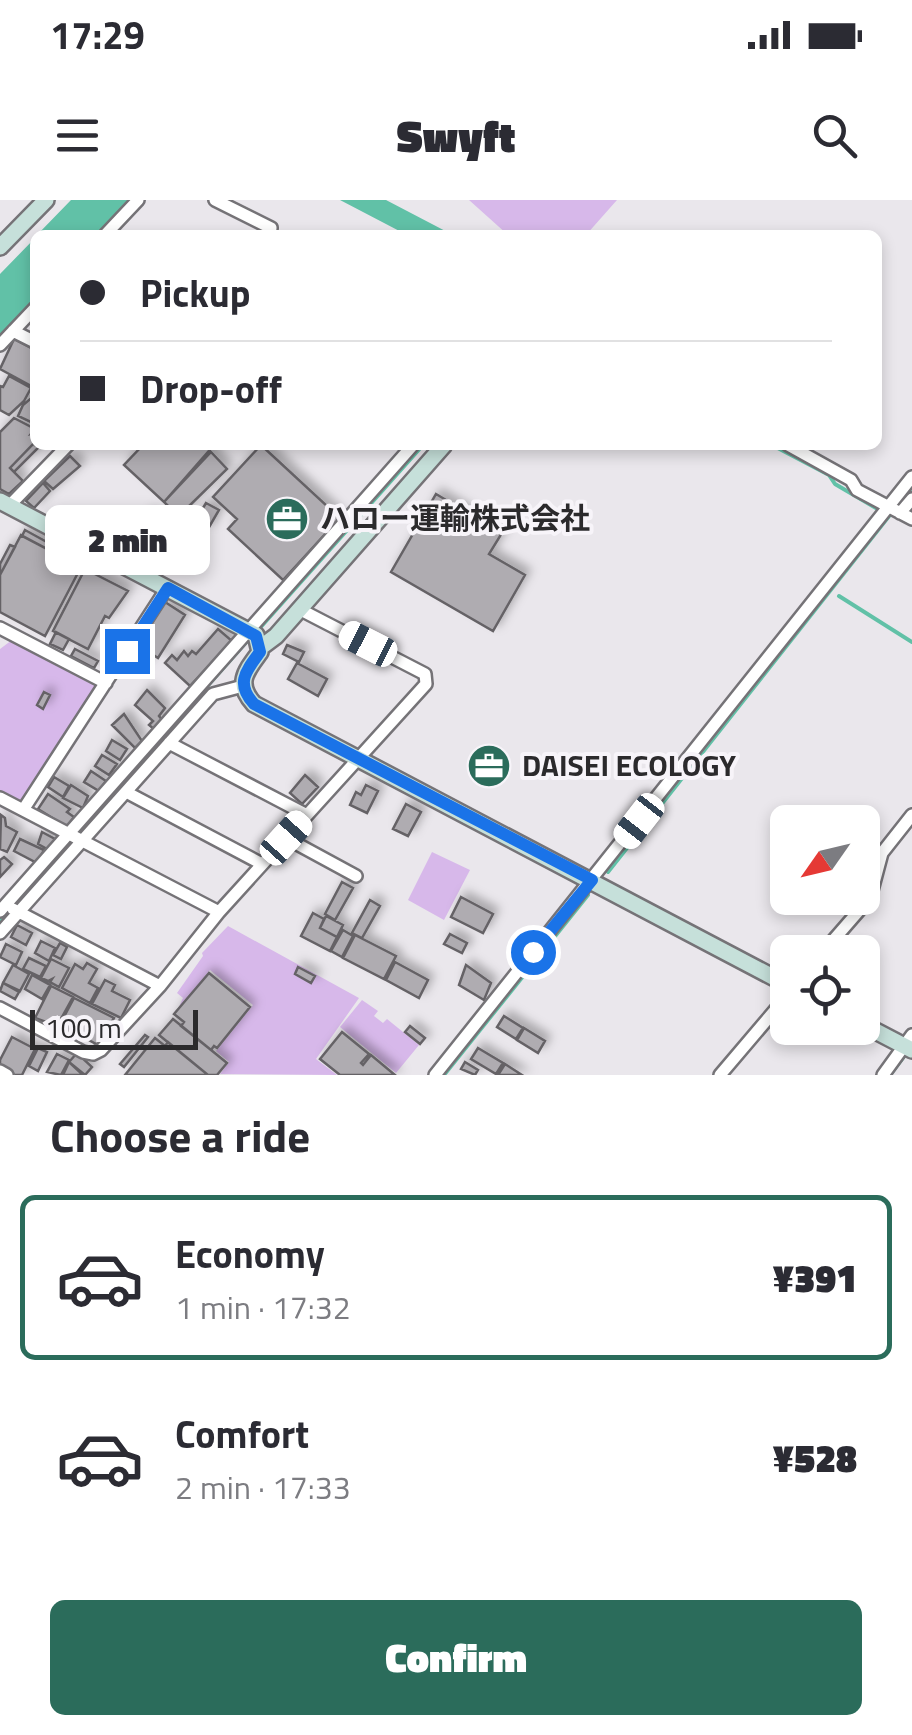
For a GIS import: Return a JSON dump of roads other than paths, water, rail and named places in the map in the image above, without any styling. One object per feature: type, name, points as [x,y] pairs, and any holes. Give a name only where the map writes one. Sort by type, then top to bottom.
[{"type":"street","points":[[0,247],[46,200]]},
{"type":"street","points":[[110,230],[138,200]]},
{"type":"street","points":[[215,200],[271,230]]},
{"type":"street","points":[[0,345],[30,313]]},
{"type":"street","points":[[13,331],[30,340]]},
{"type":"street","points":[[63,450],[5,503],[254,636]]},
{"type":"street","points":[[0,932],[7,908],[254,636],[409,450]]},
{"type":"street","points":[[440,450],[299,609],[254,636],[243,686],[254,704],[770,975]]},
{"type":"street","points":[[797,450],[898,512]]},
{"type":"street","points":[[898,512],[912,477]]},
{"type":"street","points":[[435,1075],[592,880],[912,498]]},
{"type":"street","points":[[23,810],[168,588]]},
{"type":"street","points":[[0,1008],[93,1054],[101,1050],[160,986],[219,912],[426,684],[426,674],[299,609]]},
{"type":"street","points":[[2,632],[106,683]]},
{"type":"street","points":[[74,837],[126,792],[213,694],[243,686]]},
{"type":"street","points":[[169,743],[307,814]]},
{"type":"street","points":[[126,792],[262,864]]},
{"type":"street","points":[[0,798],[219,912]]},
{"type":"street","points":[[838,935],[870,898],[882,853],[912,815]]},
{"type":"street","points":[[286,838],[356,876]]},
{"type":"street","points":[[7,908],[160,986]]},
{"type":"street","points":[[720,1075],[770,1016]]},
{"type":"street","points":[[880,1032],[909,1044],[883,1075]]},
{"type":"street","points":[[0,1071],[7,1075]]},
{"type":"waterway","points":[[259,629],[419,450]]},
{"type":"waterway","points":[[782,450],[829,475],[835,484],[881,511]]},
{"type":"waterway","points":[[608,872],[912,487]]},
{"type":"waterway","points":[[839,596],[912,642]]},
{"type":"waterway","points":[[0,920],[249,639]]},
{"type":"waterway","points":[[444,1075],[588,895]]},
{"type":"waterway","points":[[890,1075],[908,1051]]},
{"type":"place","name":"ハロー運輸株式会社","points":[[287,519]]},
{"type":"place","name":"DAISEI ECOLOGY","points":[[489,766]]}]
